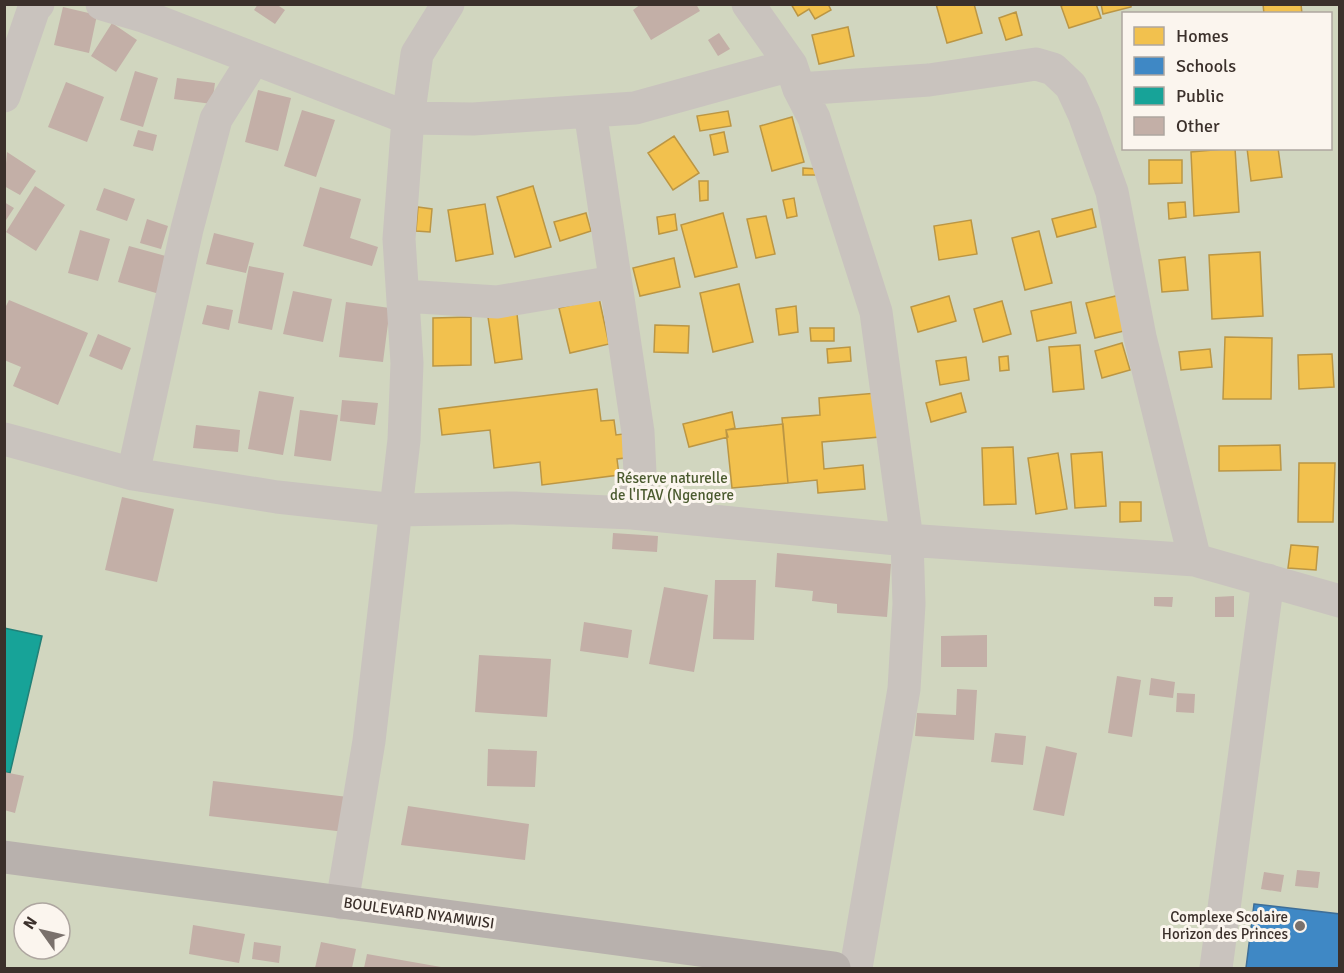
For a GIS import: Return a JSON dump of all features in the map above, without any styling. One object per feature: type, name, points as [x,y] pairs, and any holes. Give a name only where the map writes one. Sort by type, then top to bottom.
[{"type":"main road","name":"BOULEVARD NYAMWISI","points":[[4,857],[834,969]]},
{"type":"street","points":[[4,96],[33,8],[38,4]]},
{"type":"street","points":[[102,4],[148,11],[253,60],[408,118],[473,119],[634,108],[795,77],[928,80],[1036,64],[1053,69],[1071,86],[1084,114],[1112,192],[1140,337],[1195,560]]},
{"type":"street","points":[[342,903],[369,741],[404,440],[406,363],[399,239],[408,118],[417,54],[448,4]]},
{"type":"street","points":[[748,4],[795,77],[814,118],[876,312],[907,540],[909,604],[904,689],[856,969]]},
{"type":"street","points":[[133,474],[187,229],[216,120],[253,60]]},
{"type":"street","points":[[590,111],[638,432],[640,473],[632,513]]},
{"type":"street","points":[[404,296],[497,302],[614,282]]},
{"type":"street","points":[[4,439],[133,474],[277,497],[396,510],[513,508],[632,513],[907,540],[1195,560],[1340,601]]},
{"type":"street","points":[[1216,969],[1268,580]]},
{"type":"green space","name":"Réserve naturelle de l'ITAV (Ngengere","points":[[5,5],[1339,5],[1339,968],[5,968]]},
{"type":"building: Homes","points":[[791,4],[828,4],[831,10],[815,19],[809,9],[798,16]]},
{"type":"building: Homes","points":[[936,4],[974,4],[982,33],[947,43]]},
{"type":"building: Homes","points":[[1096,4],[1101,18],[1069,28],[1061,6]]},
{"type":"building: Homes","points":[[1101,4],[1131,4],[1131,7],[1103,14]]},
{"type":"building: Homes","points":[[1263,4],[1301,4],[1302,12],[1264,12]]},
{"type":"building: Homes","points":[[1016,12],[1022,35],[1006,40],[999,18]]},
{"type":"building: Homes","points":[[848,27],[854,56],[819,64],[812,35]]},
{"type":"building: Homes","points":[[728,111],[731,126],[700,131],[697,116]]},
{"type":"building: Homes","points":[[792,117],[804,162],[772,171],[760,126]]},
{"type":"building: Homes","points":[[724,132],[728,152],[714,155],[710,135]]},
{"type":"building: Homes","points":[[674,136],[699,173],[673,190],[648,153]]},
{"type":"building: Homes","points":[[1235,150],[1239,212],[1194,216],[1191,152]]},
{"type":"building: Homes","points":[[1247,150],[1278,150],[1282,177],[1251,181]]},
{"type":"building: Homes","points":[[1149,160],[1182,160],[1182,183],[1149,184]]},
{"type":"building: Homes","points":[[803,168],[817,169],[817,175],[803,175]]},
{"type":"building: Homes","points":[[699,181],[708,181],[708,200],[700,201]]},
{"type":"building: Homes","points":[[533,186],[551,247],[515,257],[497,197]]},
{"type":"building: Homes","points":[[794,198],[797,216],[787,218],[783,200]]},
{"type":"building: Homes","points":[[1185,202],[1186,217],[1169,219],[1168,203]]},
{"type":"building: Homes","points":[[485,204],[493,254],[456,261],[448,210]]},
{"type":"building: Homes","points":[[418,207],[432,209],[430,232],[416,231]]},
{"type":"building: Homes","points":[[1092,209],[1096,227],[1057,237],[1052,219]]},
{"type":"building: Homes","points":[[586,213],[591,231],[560,241],[554,222]]},
{"type":"building: Homes","points":[[723,213],[737,267],[695,277],[681,225]]},
{"type":"building: Homes","points":[[675,214],[677,230],[659,234],[657,217]]},
{"type":"building: Homes","points":[[766,216],[775,254],[756,258],[747,219]]},
{"type":"building: Homes","points":[[971,220],[977,254],[939,260],[934,226]]},
{"type":"building: Homes","points":[[1039,231],[1052,283],[1025,290],[1012,238]]},
{"type":"building: Homes","points":[[1260,252],[1263,316],[1212,319],[1209,255]]},
{"type":"building: Homes","points":[[1185,257],[1188,290],[1162,292],[1159,260]]},
{"type":"building: Homes","points":[[674,258],[680,287],[640,296],[633,268]]},
{"type":"building: Homes","points":[[739,284],[753,342],[713,352],[700,293]]},
{"type":"building: Homes","points":[[1120,295],[1128,330],[1095,338],[1086,303]]},
{"type":"building: Homes","points":[[949,296],[956,321],[918,332],[911,307]]},
{"type":"building: Homes","points":[[599,298],[609,344],[570,353],[559,308]]},
{"type":"building: Homes","points":[[1002,301],[1011,334],[983,342],[974,309]]},
{"type":"building: Homes","points":[[1071,302],[1076,333],[1037,341],[1031,311]]},
{"type":"building: Homes","points":[[796,306],[798,332],[779,335],[776,309]]},
{"type":"building: Homes","points":[[517,314],[522,359],[495,363],[488,317]]},
{"type":"building: Homes","points":[[471,317],[471,365],[433,366],[433,318]]},
{"type":"building: Homes","points":[[655,325],[689,326],[688,353],[654,352]]},
{"type":"building: Homes","points":[[810,328],[834,328],[834,341],[811,341]]},
{"type":"building: Homes","points":[[1225,337],[1272,338],[1271,399],[1223,399]]},
{"type":"building: Homes","points":[[1122,343],[1130,370],[1102,378],[1095,351]]},
{"type":"building: Homes","points":[[1080,345],[1084,389],[1053,392],[1049,347]]},
{"type":"building: Homes","points":[[850,347],[851,361],[828,363],[827,349]]},
{"type":"building: Homes","points":[[1210,349],[1212,367],[1181,370],[1179,352]]},
{"type":"building: Homes","points":[[1332,354],[1334,387],[1299,389],[1298,355]]},
{"type":"building: Homes","points":[[1008,356],[1009,370],[1000,371],[999,357]]},
{"type":"building: Homes","points":[[966,357],[969,380],[940,385],[936,361]]},
{"type":"building: Homes","points":[[597,389],[601,421],[614,420],[616,435],[623,434],[625,458],[617,459],[619,475],[542,485],[540,462],[494,468],[490,430],[442,435],[439,409]]},
{"type":"building: Homes","points":[[877,393],[880,437],[822,442],[824,469],[863,465],[865,489],[818,493],[817,480],[788,483],[782,418],[820,415],[819,398]]},
{"type":"building: Homes","points":[[961,393],[966,412],[931,422],[926,403]]},
{"type":"building: Homes","points":[[732,412],[735,428],[726,430],[728,437],[689,447],[683,424]]},
{"type":"building: Homes","points":[[783,424],[788,483],[732,488],[726,430]]},
{"type":"building: Homes","points":[[1280,445],[1281,470],[1219,471],[1219,446]]},
{"type":"building: Homes","points":[[1013,447],[1016,504],[984,505],[982,448]]},
{"type":"building: Homes","points":[[1102,452],[1106,506],[1075,508],[1071,454]]},
{"type":"building: Homes","points":[[1058,453],[1067,509],[1036,514],[1028,458]]},
{"type":"building: Homes","points":[[1299,463],[1335,463],[1333,522],[1298,522]]},
{"type":"building: Homes","points":[[1120,502],[1141,502],[1141,521],[1120,522]]},
{"type":"building: Homes","points":[[1291,545],[1318,547],[1316,570],[1288,568]]},
{"type":"building: Schools","points":[[1254,904],[1340,914],[1340,968],[1246,968]]},
{"type":"building: Public","points":[[4,628],[42,636],[10,773],[4,772]]},
{"type":"building: Other","points":[[258,4],[276,4],[285,10],[275,24],[254,10]]},
{"type":"building: Other","points":[[641,4],[696,4],[700,11],[651,40],[633,10]]},
{"type":"building: Other","points":[[63,7],[97,15],[89,53],[54,45]]},
{"type":"building: Other","points":[[112,23],[137,40],[116,72],[91,56]]},
{"type":"building: Other","points":[[719,33],[730,49],[718,56],[708,40]]},
{"type":"building: Other","points":[[135,71],[158,78],[143,127],[120,120]]},
{"type":"building: Other","points":[[177,78],[215,83],[212,104],[174,99]]},
{"type":"building: Other","points":[[66,82],[104,97],[87,142],[48,127]]},
{"type":"building: Other","points":[[258,90],[291,98],[278,151],[245,142]]},
{"type":"building: Other","points":[[302,110],[335,120],[316,177],[284,166]]},
{"type":"building: Other","points":[[138,130],[157,135],[153,151],[133,146]]},
{"type":"building: Other","points":[[7,152],[36,171],[20,195],[4,186]]},
{"type":"building: Other","points":[[35,186],[65,205],[36,251],[6,232]]},
{"type":"building: Other","points":[[320,187],[361,199],[350,238],[378,247],[372,266],[303,246]]},
{"type":"building: Other","points":[[104,188],[135,199],[127,221],[96,210]]},
{"type":"building: Other","points":[[4,202],[14,208],[4,223]]},
{"type":"building: Other","points":[[147,219],[168,226],[161,249],[140,243]]},
{"type":"building: Other","points":[[80,230],[110,239],[98,281],[68,273]]},
{"type":"building: Other","points":[[214,233],[254,243],[246,273],[206,264]]},
{"type":"building: Other","points":[[129,246],[173,258],[163,295],[118,282]]},
{"type":"building: Other","points":[[249,266],[284,273],[272,330],[238,323]]},
{"type":"building: Other","points":[[293,291],[332,299],[323,342],[283,334]]},
{"type":"building: Other","points":[[9,300],[88,333],[58,405],[13,386],[21,367],[4,360],[4,310]]},
{"type":"building: Other","points":[[346,302],[390,308],[383,362],[339,357]]},
{"type":"building: Other","points":[[207,305],[233,310],[229,330],[202,324]]},
{"type":"building: Other","points":[[98,334],[131,348],[122,370],[89,356]]},
{"type":"building: Other","points":[[259,391],[294,397],[283,455],[248,449]]},
{"type":"building: Other","points":[[342,400],[378,403],[375,425],[340,421]]},
{"type":"building: Other","points":[[300,410],[338,415],[331,461],[294,456]]},
{"type":"building: Other","points":[[196,425],[240,430],[238,452],[193,448]]},
{"type":"building: Other","points":[[122,497],[174,509],[157,582],[105,570]]},
{"type":"building: Other","points":[[613,533],[658,536],[657,552],[612,549]]},
{"type":"building: Other","points":[[777,553],[891,564],[887,617],[837,613],[837,604],[812,601],[813,591],[775,587]]},
{"type":"building: Other","points":[[715,580],[756,580],[754,640],[713,639]]},
{"type":"building: Other","points":[[664,587],[708,595],[694,672],[649,664]]},
{"type":"building: Other","points":[[1234,596],[1234,617],[1215,617],[1215,597]]},
{"type":"building: Other","points":[[1154,597],[1173,597],[1172,607],[1154,606]]},
{"type":"building: Other","points":[[584,622],[632,630],[628,658],[580,651]]},
{"type":"building: Other","points":[[987,635],[987,667],[941,667],[941,636]]},
{"type":"building: Other","points":[[479,655],[551,659],[547,717],[475,712]]},
{"type":"building: Other","points":[[1117,676],[1141,680],[1132,737],[1108,733]]},
{"type":"building: Other","points":[[1151,678],[1175,682],[1173,698],[1149,695]]},
{"type":"building: Other","points":[[957,689],[977,690],[974,740],[915,736],[917,713],[956,715]]},
{"type":"building: Other","points":[[1177,693],[1195,694],[1194,713],[1176,712]]},
{"type":"building: Other","points":[[995,733],[1026,736],[1023,765],[991,762]]},
{"type":"building: Other","points":[[1046,746],[1077,753],[1064,816],[1033,810]]},
{"type":"building: Other","points":[[488,749],[537,751],[535,787],[487,786]]},
{"type":"building: Other","points":[[4,772],[24,776],[15,813],[4,810]]},
{"type":"building: Other","points":[[213,781],[348,797],[345,832],[209,816]]},
{"type":"building: Other","points":[[408,806],[529,824],[525,860],[401,845]]},
{"type":"building: Other","points":[[1297,870],[1320,872],[1318,888],[1295,886]]},
{"type":"building: Other","points":[[1264,872],[1284,875],[1281,892],[1261,889]]},
{"type":"building: Other","points":[[193,925],[245,934],[239,963],[189,954]]},
{"type":"building: Other","points":[[254,942],[281,946],[279,963],[252,959]]},
{"type":"building: Other","points":[[321,942],[356,949],[352,968],[315,968]]},
{"type":"building: Other","points":[[367,954],[441,967],[441,968],[364,968]]},
{"type":"place","name":"Complexe Scolaire Horizon des Princes","points":[[1300,926]]}]
